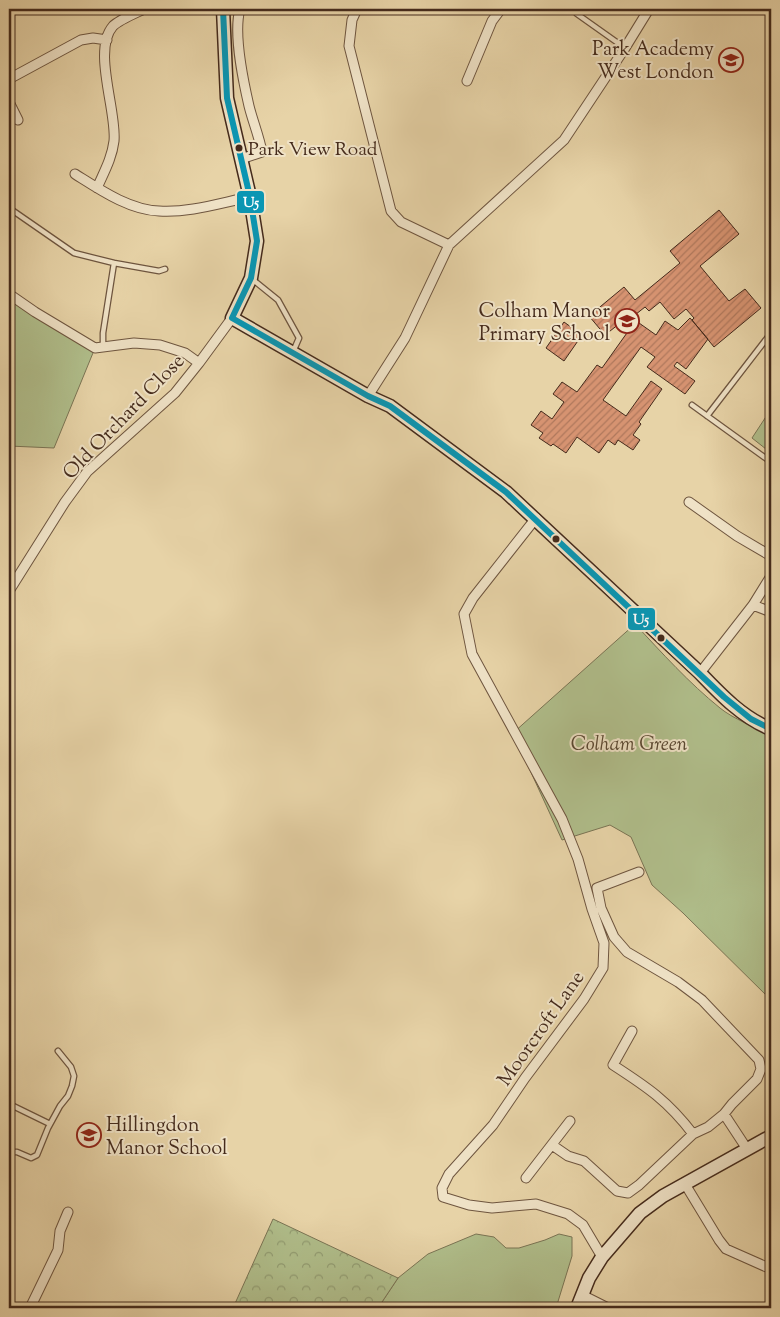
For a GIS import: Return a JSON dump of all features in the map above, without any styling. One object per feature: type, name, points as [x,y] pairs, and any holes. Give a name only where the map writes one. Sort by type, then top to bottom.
[{"type":"street","points":[[97,188],[111,158],[114,139],[104,57],[106,40],[114,26],[144,9]]},
{"type":"street","points":[[223,9],[227,98],[250,197],[257,241],[251,278],[232,318],[368,396],[390,406],[506,492],[536,518],[731,704],[763,726],[771,729]]},
{"type":"street","points":[[240,9],[238,18],[239,49],[250,107],[262,152],[241,159]]},
{"type":"street","points":[[357,9],[352,20],[350,46],[391,210],[401,222],[450,245]]},
{"type":"street","points":[[467,81],[492,21],[501,9]]},
{"type":"street","points":[[368,396],[404,338],[450,245],[564,140],[649,9]]},
{"type":"street","points":[[9,79],[81,40],[93,38],[106,40]]},
{"type":"street","points":[[9,102],[18,120]]},
{"type":"street","points":[[75,174],[123,202],[158,211],[188,209],[250,197]]},
{"type":"street","points":[[9,294],[95,348],[134,343],[160,345],[185,353],[199,363]]},
{"type":"street","name":"Old Orchard Close","points":[[9,591],[65,502],[87,472],[175,393],[232,318]]},
{"type":"street","points":[[689,502],[737,536],[771,556]]},
{"type":"street","name":"Moorcroft Lane","points":[[536,518],[473,598],[464,614],[472,654],[562,819],[578,859],[604,943],[603,968],[584,999],[525,1078],[493,1125],[449,1174],[442,1188],[443,1197],[469,1205],[492,1208],[536,1204],[568,1214],[583,1225],[602,1257]]},
{"type":"street","points":[[700,673],[753,605],[771,576]]},
{"type":"street","points":[[753,605],[771,612]]},
{"type":"street","points":[[552,1146],[568,1156],[584,1161],[617,1191],[628,1193],[693,1134],[724,1114],[757,1080],[761,1069],[759,1060],[702,1000],[678,982],[627,952],[614,937],[601,908],[597,888],[639,872]]},
{"type":"street","points":[[632,1031],[613,1065],[654,1092],[677,1114],[693,1134]]},
{"type":"street","points":[[724,1114],[747,1149]]},
{"type":"street","points":[[526,1178],[570,1121]]},
{"type":"street","points":[[577,1308],[589,1278],[602,1257],[640,1213],[663,1196],[771,1136]]},
{"type":"street","points":[[686,1184],[726,1249],[771,1269]]},
{"type":"street","points":[[30,1308],[58,1250],[60,1231],[68,1212]]},
{"type":"street","points":[[582,1295],[608,1308]]},
{"type":"lane","points":[[577,14],[625,48]]},
{"type":"lane","points":[[9,208],[74,253],[158,271],[165,269]]},
{"type":"lane","points":[[102,347],[114,263]]},
{"type":"lane","points":[[251,278],[278,300],[299,338],[292,353]]},
{"type":"lane","points":[[707,416],[771,333]]},
{"type":"lane","points":[[692,405],[771,462]]},
{"type":"lane","points":[[9,1152],[17,1152],[34,1158],[50,1124],[68,1096],[74,1076],[58,1051]]},
{"type":"lane","points":[[9,1104],[50,1124]]},
{"type":"green space","points":[[9,294],[95,348],[54,448],[9,446]]},
{"type":"green space","points":[[771,409],[771,453],[752,438]]},
{"type":"green space","name":"Colham Green","points":[[635,624],[687,678],[720,708],[737,719],[771,735],[771,1000],[652,885],[631,837],[610,825],[562,840],[513,733]]},
{"type":"green space","points":[[273,1219],[398,1278],[378,1308],[233,1308]]},
{"type":"green space","points":[[476,1234],[494,1237],[506,1248],[519,1248],[559,1234],[572,1237],[572,1256],[556,1308],[378,1308],[398,1278],[428,1254]]},
{"type":"building","points":[[719,210],[739,234],[700,266],[729,301],[745,289],[761,308],[714,347],[692,320],[694,318],[686,309],[674,319],[660,302],[649,311],[645,307],[605,335],[589,316],[624,287],[635,300],[680,263],[670,251]]},
{"type":"building","points":[[632,318],[656,335],[665,321],[678,330],[690,318],[708,339],[686,369],[677,362],[674,366],[695,381],[685,394],[647,367],[655,357],[641,347],[603,400],[626,416],[651,381],[662,389],[639,422],[641,424],[633,435],[640,440],[633,450],[618,440],[615,445],[608,440],[599,453],[577,437],[566,453],[553,444],[551,446],[539,438],[543,433],[531,425],[541,411],[552,419],[564,402],[553,394],[562,382],[577,392],[597,365],[602,368],[634,323],[629,320]]},
{"type":"building","points":[[564,322],[582,335],[564,361],[546,348]]},
{"type":"transit line","name":"U5","points":[[223,9],[227,98],[250,197],[257,241],[251,278],[232,318]]},
{"type":"transit line","name":"U5","points":[[232,318],[368,396],[390,406],[506,492],[724,697],[751,719],[771,729]]},
{"type":"place","name":"Park Academy West London","points":[[731,60]]},
{"type":"place","name":"Park View Road","points":[[239,148]]},
{"type":"place","name":"Colham Manor Primary School","points":[[627,321]]},
{"type":"place","name":"Hillingdon Manor School","points":[[89,1135]]}]
